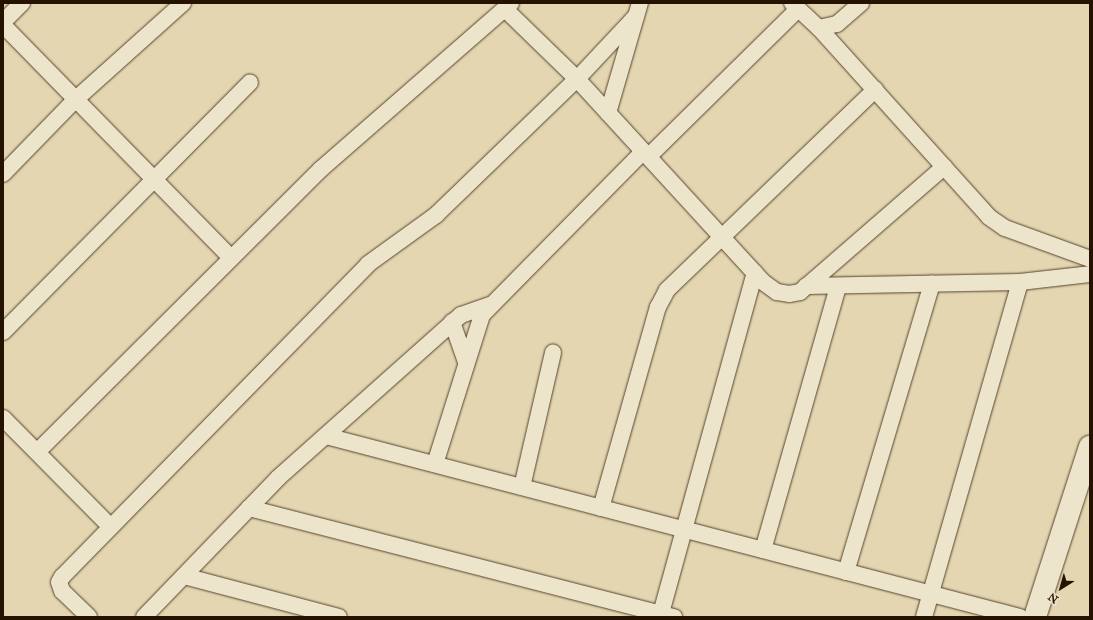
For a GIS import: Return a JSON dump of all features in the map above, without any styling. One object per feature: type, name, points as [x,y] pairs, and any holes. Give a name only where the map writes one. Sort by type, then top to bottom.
[{"type":"street","points":[[3,22],[22,3]]},
{"type":"street","points":[[3,174],[76,99],[183,3]]},
{"type":"street","points":[[819,28],[837,24],[861,3]]},
{"type":"street","points":[[37,452],[321,169],[508,6],[577,79],[722,238],[755,273],[777,292],[789,294],[800,292],[944,167]]},
{"type":"street","points":[[435,464],[476,328],[490,305],[646,154],[795,6],[819,28],[996,223],[1090,259]]},
{"type":"street","points":[[89,617],[62,591],[59,582],[110,526],[368,264],[431,220],[577,79],[638,10]]},
{"type":"street","points":[[608,113],[638,10]]},
{"type":"street","points":[[3,25],[231,258]]},
{"type":"street","points":[[3,332],[250,82]]},
{"type":"street","points":[[601,508],[658,307],[667,290],[875,90]]},
{"type":"street","points":[[249,508],[665,616],[683,529],[755,273]]},
{"type":"street","points":[[806,286],[1020,282],[1090,274]]},
{"type":"street","points":[[924,617],[929,593],[1020,282]]},
{"type":"street","points":[[846,572],[932,284]]},
{"type":"street","points":[[763,550],[838,286]]},
{"type":"street","points":[[144,617],[249,508],[452,322],[465,312],[490,305]]},
{"type":"street","points":[[452,322],[466,362]]},
{"type":"street","points":[[522,487],[553,353]]},
{"type":"street","points":[[3,418],[110,526]]},
{"type":"street","points":[[326,436],[1020,617]]},
{"type":"street","points":[[1035,617],[1090,447]]},
{"type":"street","points":[[184,576],[339,617]]}]
